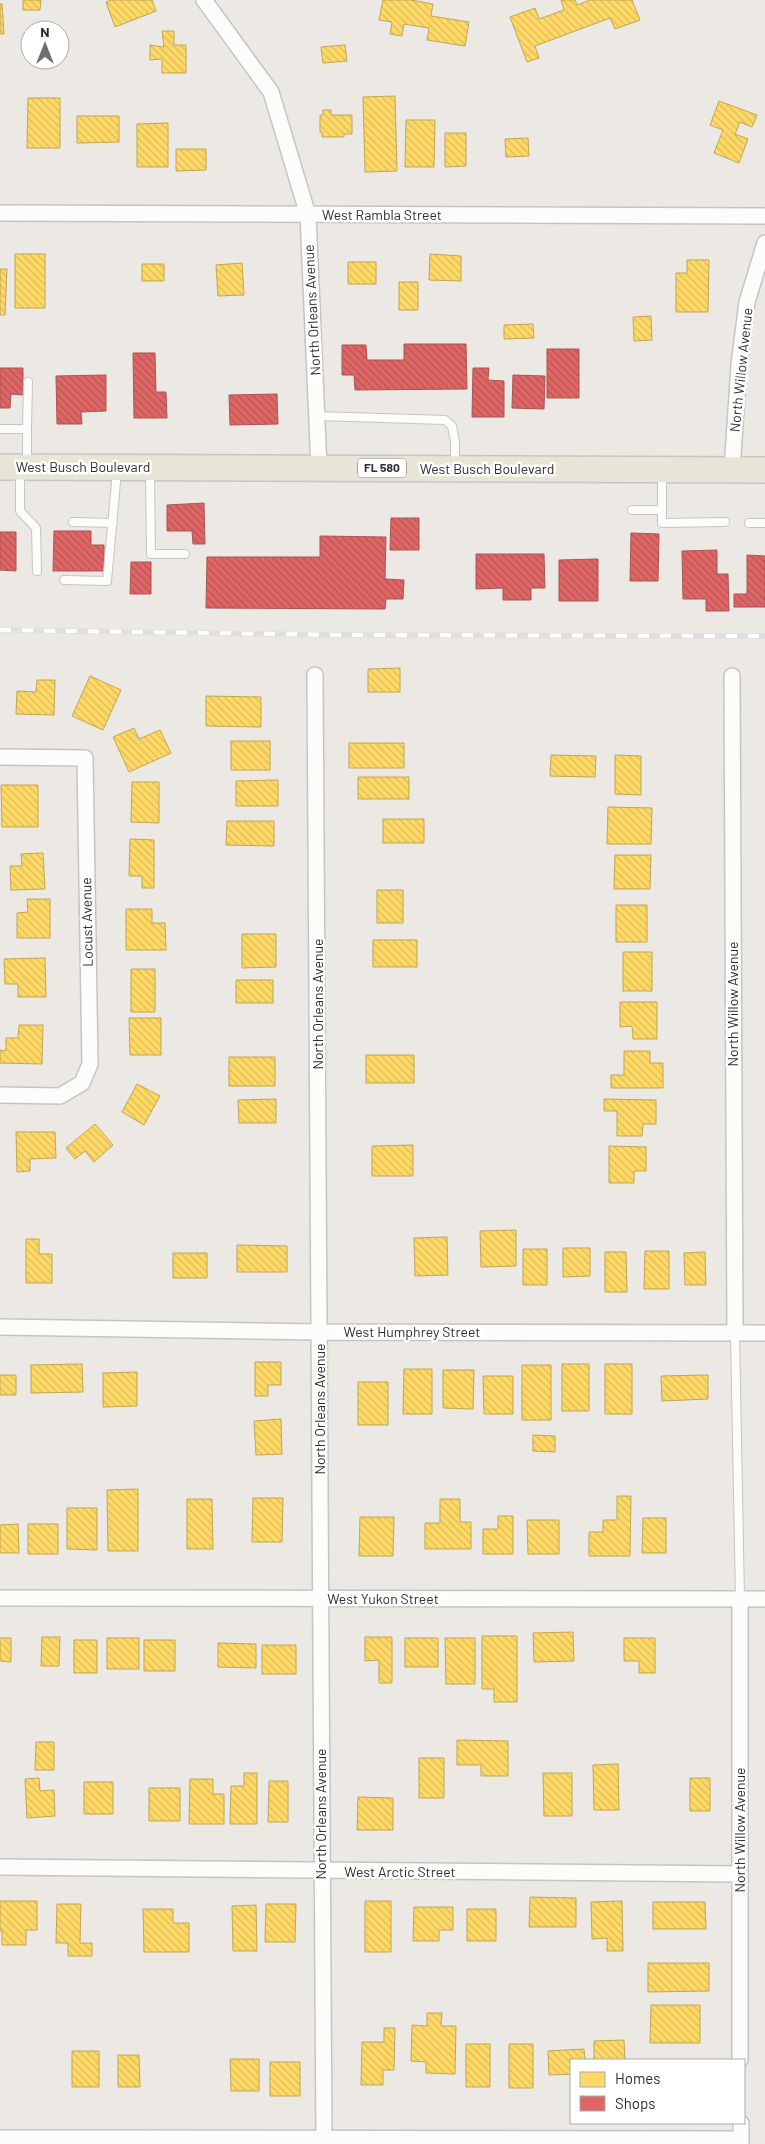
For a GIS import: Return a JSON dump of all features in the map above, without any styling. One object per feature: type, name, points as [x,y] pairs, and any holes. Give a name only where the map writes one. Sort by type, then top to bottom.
[{"type":"main road","name":"West Busch Boulevard","points":[[16,467],[765,470]]},
{"type":"street","name":"North Orleans Avenue","points":[[204,0],[271,92],[308,215],[319,468]]},
{"type":"street","name":"West Rambla Street","points":[[0,214],[765,216]]},
{"type":"street","name":"North Willow Avenue","points":[[732,470],[739,365],[748,302],[765,243]]},
{"type":"street","name":"North Orleans Avenue","points":[[315,675],[324,2141]]},
{"type":"street","name":"North Willow Avenue","points":[[732,676],[735,1333]]},
{"type":"street","name":"Locust Avenue","points":[[0,757],[85,758],[90,1064],[82,1083],[60,1096],[0,1095]]},
{"type":"street","name":"West Humphrey Street","points":[[0,1327],[320,1332],[765,1333]]},
{"type":"street","name":"West Yukon Street","points":[[0,1598],[765,1599]]},
{"type":"street","name":"North Willow Avenue","points":[[740,1599],[740,2059]]},
{"type":"street","name":"West Arctic Street","points":[[0,1867],[740,1874]]},
{"type":"street","points":[[0,2138],[324,2141],[741,2141],[740,2124]]},
{"type":"lane","points":[[28,382],[27,429],[16,467],[20,511],[36,528],[37,571]]},
{"type":"lane","points":[[317,416],[444,420],[452,426],[455,442],[455,468]]},
{"type":"lane","points":[[0,429],[27,429]]},
{"type":"lane","points":[[64,580],[107,581],[117,467]]},
{"type":"lane","points":[[150,467],[151,554],[185,554]]},
{"type":"lane","points":[[662,469],[662,523],[725,522]]},
{"type":"lane","points":[[632,510],[662,510]]},
{"type":"lane","points":[[73,522],[113,523]]},
{"type":"lane","points":[[749,523],[765,523]]},
{"type":"lane","points":[[735,1333],[740,1599]]},
{"type":"building: Homes","points":[[23,0],[41,0],[40,10],[23,10]]},
{"type":"building: Homes","points":[[111,0],[152,0],[156,11],[115,27],[106,2]]},
{"type":"building: Homes","points":[[383,0],[411,0],[433,4],[431,16],[469,22],[465,46],[427,40],[429,28],[404,24],[402,36],[390,34],[392,22],[379,20]]},
{"type":"building: Homes","points":[[561,0],[575,0],[577,5],[590,0],[632,0],[640,20],[615,29],[610,18],[535,46],[539,58],[527,62],[510,17],[535,8],[539,19],[564,10]]},
{"type":"building: Homes","points":[[0,4],[2,4],[4,34],[0,34]]},
{"type":"building: Homes","points":[[162,31],[174,31],[174,45],[186,45],[186,73],[162,73],[162,59],[150,60],[150,45],[164,47]]},
{"type":"building: Homes","points":[[345,45],[347,61],[323,63],[321,47]]},
{"type":"building: Homes","points":[[395,96],[397,171],[365,172],[363,97]]},
{"type":"building: Homes","points":[[28,98],[60,98],[60,148],[27,148]]},
{"type":"building: Homes","points":[[719,101],[757,115],[752,127],[740,122],[735,134],[748,139],[739,163],[714,153],[723,130],[710,125]]},
{"type":"building: Homes","points":[[323,110],[331,110],[331,115],[352,115],[352,134],[344,134],[344,137],[322,137],[322,132],[320,132],[320,115],[323,115]]},
{"type":"building: Homes","points":[[77,116],[119,116],[119,142],[77,143]]},
{"type":"building: Homes","points":[[406,120],[435,120],[434,167],[405,167]]},
{"type":"building: Homes","points":[[168,123],[168,167],[137,167],[137,124]]},
{"type":"building: Homes","points":[[445,133],[466,133],[466,166],[445,167]]},
{"type":"building: Homes","points":[[528,138],[529,156],[506,157],[505,139]]},
{"type":"building: Homes","points":[[176,149],[206,149],[206,170],[176,171]]},
{"type":"building: Homes","points":[[15,254],[45,254],[45,308],[15,308]]},
{"type":"building: Homes","points":[[430,254],[461,256],[461,281],[429,280]]},
{"type":"building: Homes","points":[[687,260],[709,260],[708,312],[676,312],[676,273],[687,273]]},
{"type":"building: Homes","points":[[348,262],[376,262],[376,284],[348,284]]},
{"type":"building: Homes","points":[[242,263],[244,295],[218,296],[216,265]]},
{"type":"building: Homes","points":[[142,264],[164,264],[164,281],[142,281]]},
{"type":"building: Homes","points":[[0,269],[7,269],[5,315],[0,315]]},
{"type":"building: Homes","points":[[399,282],[418,282],[418,310],[399,310]]},
{"type":"building: Homes","points":[[651,316],[652,340],[634,341],[633,317]]},
{"type":"building: Homes","points":[[533,324],[534,338],[504,339],[504,325]]},
{"type":"building: Homes","points":[[400,668],[400,692],[368,692],[368,669]]},
{"type":"building: Homes","points":[[90,676],[121,690],[103,730],[72,716]]},
{"type":"building: Homes","points":[[37,680],[55,680],[54,715],[16,714],[17,691],[36,692]]},
{"type":"building: Homes","points":[[206,696],[261,697],[261,727],[206,726]]},
{"type":"building: Homes","points":[[134,728],[139,739],[160,730],[171,753],[129,772],[113,737]]},
{"type":"building: Homes","points":[[231,741],[270,741],[270,770],[231,770]]},
{"type":"building: Homes","points":[[349,743],[404,743],[404,768],[349,768]]},
{"type":"building: Homes","points":[[551,755],[596,756],[595,777],[550,776]]},
{"type":"building: Homes","points":[[615,755],[641,756],[641,795],[615,794]]},
{"type":"building: Homes","points":[[358,777],[409,777],[409,799],[358,799]]},
{"type":"building: Homes","points":[[278,780],[278,806],[236,806],[236,781]]},
{"type":"building: Homes","points":[[132,782],[159,782],[159,823],[131,822]]},
{"type":"building: Homes","points":[[1,785],[38,785],[38,827],[2,827]]},
{"type":"building: Homes","points":[[608,807],[652,808],[651,844],[607,844]]},
{"type":"building: Homes","points":[[383,819],[424,819],[424,843],[383,843]]},
{"type":"building: Homes","points":[[227,821],[274,821],[274,846],[226,845]]},
{"type":"building: Homes","points":[[130,839],[154,840],[154,888],[142,888],[142,876],[129,876]]},
{"type":"building: Homes","points":[[43,853],[45,889],[11,890],[10,866],[22,866],[21,854]]},
{"type":"building: Homes","points":[[615,855],[651,855],[650,889],[614,889]]},
{"type":"building: Homes","points":[[377,890],[403,890],[403,923],[377,923]]},
{"type":"building: Homes","points":[[27,899],[50,899],[50,938],[17,938],[17,913],[28,912]]},
{"type":"building: Homes","points":[[616,905],[647,905],[647,942],[616,942]]},
{"type":"building: Homes","points":[[126,909],[152,909],[152,923],[165,923],[166,950],[126,950]]},
{"type":"building: Homes","points":[[242,934],[276,934],[276,967],[242,968]]},
{"type":"building: Homes","points":[[373,940],[417,940],[417,967],[373,967]]},
{"type":"building: Homes","points":[[623,952],[652,952],[652,991],[623,991]]},
{"type":"building: Homes","points":[[45,958],[46,997],[18,997],[18,984],[5,984],[4,959]]},
{"type":"building: Homes","points":[[131,969],[155,969],[155,1012],[131,1012]]},
{"type":"building: Homes","points":[[236,980],[273,980],[273,1003],[236,1003]]},
{"type":"building: Homes","points":[[620,1002],[657,1002],[657,1039],[633,1039],[632,1026],[620,1027]]},
{"type":"building: Homes","points":[[129,1018],[161,1018],[161,1055],[130,1055]]},
{"type":"building: Homes","points":[[19,1025],[43,1025],[42,1064],[0,1063],[0,1050],[6,1051],[6,1038],[18,1038]]},
{"type":"building: Homes","points":[[624,1051],[650,1051],[650,1063],[663,1063],[663,1088],[611,1088],[611,1075],[624,1075]]},
{"type":"building: Homes","points":[[366,1055],[414,1055],[414,1083],[366,1083]]},
{"type":"building: Homes","points":[[229,1057],[275,1057],[275,1086],[229,1086]]},
{"type":"building: Homes","points":[[137,1084],[160,1096],[144,1125],[122,1112]]},
{"type":"building: Homes","points":[[276,1099],[276,1123],[239,1123],[238,1100]]},
{"type":"building: Homes","points":[[604,1099],[656,1100],[656,1124],[643,1124],[642,1136],[617,1136],[617,1111],[604,1111]]},
{"type":"building: Homes","points":[[95,1124],[113,1145],[94,1162],[85,1151],[75,1159],[66,1148]]},
{"type":"building: Homes","points":[[16,1132],[55,1132],[56,1158],[30,1159],[30,1171],[17,1172]]},
{"type":"building: Homes","points":[[413,1145],[413,1176],[372,1176],[372,1146]]},
{"type":"building: Homes","points":[[609,1146],[646,1147],[646,1171],[634,1171],[634,1183],[609,1183]]},
{"type":"building: Homes","points":[[516,1230],[516,1266],[481,1267],[480,1231]]},
{"type":"building: Homes","points":[[447,1237],[448,1275],[415,1276],[414,1238]]},
{"type":"building: Homes","points":[[26,1239],[39,1239],[39,1254],[52,1254],[52,1283],[26,1283]]},
{"type":"building: Homes","points":[[237,1245],[287,1246],[287,1272],[237,1272]]},
{"type":"building: Homes","points":[[563,1248],[590,1248],[590,1276],[563,1277]]},
{"type":"building: Homes","points":[[523,1249],[547,1249],[547,1285],[523,1285]]},
{"type":"building: Homes","points":[[645,1251],[669,1251],[669,1289],[644,1289]]},
{"type":"building: Homes","points":[[605,1252],[626,1252],[627,1292],[605,1292]]},
{"type":"building: Homes","points":[[705,1252],[706,1285],[685,1285],[684,1253]]},
{"type":"building: Homes","points":[[173,1253],[207,1253],[207,1278],[173,1278]]},
{"type":"building: Homes","points":[[255,1362],[281,1362],[281,1385],[268,1385],[268,1396],[255,1396]]},
{"type":"building: Homes","points":[[82,1364],[83,1392],[31,1393],[31,1365]]},
{"type":"building: Homes","points":[[562,1364],[589,1364],[589,1411],[562,1411]]},
{"type":"building: Homes","points":[[605,1364],[632,1364],[632,1414],[605,1414]]},
{"type":"building: Homes","points":[[522,1365],[551,1365],[551,1420],[522,1420]]},
{"type":"building: Homes","points":[[404,1369],[432,1369],[432,1414],[403,1414]]},
{"type":"building: Homes","points":[[443,1370],[474,1370],[473,1409],[443,1408]]},
{"type":"building: Homes","points":[[137,1372],[137,1406],[103,1407],[103,1373]]},
{"type":"building: Homes","points":[[0,1375],[16,1375],[16,1395],[0,1395]]},
{"type":"building: Homes","points":[[708,1375],[708,1399],[662,1401],[661,1376]]},
{"type":"building: Homes","points":[[483,1376],[513,1376],[513,1414],[484,1414]]},
{"type":"building: Homes","points":[[358,1382],[388,1382],[388,1425],[358,1425]]},
{"type":"building: Homes","points":[[281,1419],[282,1454],[256,1455],[254,1421]]},
{"type":"building: Homes","points":[[533,1435],[555,1436],[555,1452],[533,1451]]},
{"type":"building: Homes","points":[[138,1489],[138,1551],[108,1551],[107,1490]]},
{"type":"building: Homes","points":[[617,1496],[631,1496],[630,1556],[589,1556],[589,1532],[603,1532],[603,1520],[617,1520]]},
{"type":"building: Homes","points":[[253,1498],[283,1498],[282,1542],[252,1542]]},
{"type":"building: Homes","points":[[187,1499],[212,1499],[213,1549],[187,1549]]},
{"type":"building: Homes","points":[[440,1499],[460,1499],[460,1522],[471,1522],[471,1549],[425,1549],[425,1523],[440,1523]]},
{"type":"building: Homes","points":[[67,1508],[97,1508],[97,1550],[67,1549]]},
{"type":"building: Homes","points":[[498,1516],[513,1516],[513,1554],[483,1554],[483,1529],[498,1529]]},
{"type":"building: Homes","points":[[360,1517],[394,1517],[393,1556],[359,1556]]},
{"type":"building: Homes","points":[[643,1518],[666,1518],[666,1553],[642,1553]]},
{"type":"building: Homes","points":[[527,1520],[559,1520],[559,1554],[528,1554]]},
{"type":"building: Homes","points":[[18,1524],[19,1553],[0,1553],[0,1525]]},
{"type":"building: Homes","points":[[28,1524],[58,1524],[58,1554],[28,1554]]},
{"type":"building: Homes","points":[[573,1632],[574,1661],[534,1662],[533,1633]]},
{"type":"building: Homes","points":[[482,1636],[517,1636],[517,1702],[494,1702],[494,1689],[482,1689]]},
{"type":"building: Homes","points":[[42,1637],[60,1637],[59,1666],[41,1666]]},
{"type":"building: Homes","points":[[365,1637],[392,1637],[392,1683],[379,1683],[379,1660],[365,1661]]},
{"type":"building: Homes","points":[[0,1638],[11,1638],[11,1662],[0,1661]]},
{"type":"building: Homes","points":[[107,1638],[139,1638],[139,1669],[107,1669]]},
{"type":"building: Homes","points":[[405,1638],[438,1638],[438,1667],[405,1667]]},
{"type":"building: Homes","points":[[445,1638],[475,1638],[475,1684],[446,1684]]},
{"type":"building: Homes","points":[[624,1638],[655,1638],[655,1673],[639,1673],[639,1661],[624,1661]]},
{"type":"building: Homes","points":[[74,1640],[97,1640],[97,1673],[74,1673]]},
{"type":"building: Homes","points":[[144,1640],[175,1640],[175,1671],[144,1671]]},
{"type":"building: Homes","points":[[218,1643],[256,1644],[256,1668],[218,1667]]},
{"type":"building: Homes","points":[[262,1645],[296,1645],[296,1674],[262,1674]]},
{"type":"building: Homes","points":[[457,1740],[508,1741],[508,1776],[481,1776],[481,1765],[457,1765]]},
{"type":"building: Homes","points":[[36,1742],[54,1742],[54,1770],[35,1770]]},
{"type":"building: Homes","points":[[419,1758],[444,1758],[444,1798],[419,1798]]},
{"type":"building: Homes","points":[[618,1764],[619,1810],[594,1810],[593,1765]]},
{"type":"building: Homes","points":[[244,1773],[257,1773],[257,1824],[230,1824],[231,1786],[244,1786]]},
{"type":"building: Homes","points":[[543,1773],[572,1773],[572,1816],[544,1816]]},
{"type":"building: Homes","points":[[39,1778],[40,1791],[54,1790],[55,1816],[27,1818],[25,1779]]},
{"type":"building: Homes","points":[[690,1778],[710,1778],[710,1811],[690,1811]]},
{"type":"building: Homes","points":[[190,1779],[213,1779],[213,1794],[224,1794],[224,1824],[189,1824]]},
{"type":"building: Homes","points":[[269,1781],[288,1781],[288,1822],[268,1822]]},
{"type":"building: Homes","points":[[84,1782],[113,1782],[113,1814],[84,1814]]},
{"type":"building: Homes","points":[[149,1788],[180,1788],[180,1821],[149,1821]]},
{"type":"building: Homes","points":[[358,1797],[393,1798],[393,1830],[357,1830]]},
{"type":"building: Homes","points":[[530,1897],[576,1898],[576,1927],[529,1927]]},
{"type":"building: Homes","points":[[0,1901],[37,1901],[37,1930],[26,1930],[26,1945],[2,1945]]},
{"type":"building: Homes","points":[[365,1901],[391,1901],[391,1952],[365,1952]]},
{"type":"building: Homes","points":[[622,1901],[623,1951],[607,1951],[607,1938],[592,1939],[591,1902]]},
{"type":"building: Homes","points":[[653,1902],[705,1902],[706,1929],[653,1929]]},
{"type":"building: Homes","points":[[57,1904],[81,1904],[80,1943],[92,1943],[92,1956],[68,1956],[68,1943],[56,1943]]},
{"type":"building: Homes","points":[[266,1904],[296,1904],[295,1942],[265,1942]]},
{"type":"building: Homes","points":[[256,1905],[257,1951],[233,1951],[232,1906]]},
{"type":"building: Homes","points":[[414,1907],[453,1907],[453,1930],[439,1930],[439,1941],[413,1941]]},
{"type":"building: Homes","points":[[143,1909],[173,1909],[173,1923],[189,1923],[189,1952],[144,1952]]},
{"type":"building: Homes","points":[[467,1909],[496,1909],[496,1941],[467,1941]]},
{"type":"building: Homes","points":[[648,1963],[709,1963],[709,1991],[648,1992]]},
{"type":"building: Homes","points":[[651,2005],[700,2005],[700,2043],[650,2043]]},
{"type":"building: Homes","points":[[427,2013],[442,2013],[441,2026],[456,2026],[455,2074],[426,2073],[426,2062],[411,2061],[412,2025],[427,2026]]},
{"type":"building: Homes","points":[[384,2028],[395,2028],[394,2070],[383,2070],[383,2085],[361,2085],[362,2042],[384,2042]]},
{"type":"building: Homes","points":[[624,2040],[625,2059],[594,2059],[594,2041]]},
{"type":"building: Homes","points":[[466,2044],[490,2044],[490,2087],[466,2087]]},
{"type":"building: Homes","points":[[509,2044],[533,2044],[533,2088],[509,2088]]},
{"type":"building: Homes","points":[[584,2049],[585,2059],[570,2059],[570,2074],[549,2075],[548,2051]]},
{"type":"building: Homes","points":[[72,2051],[99,2051],[99,2087],[72,2087]]},
{"type":"building: Homes","points":[[118,2055],[139,2055],[140,2087],[118,2087]]},
{"type":"building: Homes","points":[[230,2059],[259,2059],[259,2091],[231,2091]]},
{"type":"building: Homes","points":[[270,2062],[300,2062],[300,2096],[270,2096]]},
{"type":"building: Shops","points":[[404,344],[466,344],[467,389],[355,390],[354,375],[342,375],[342,345],[366,345],[367,360],[404,360]]},
{"type":"building: Shops","points":[[547,349],[579,349],[579,398],[547,398]]},
{"type":"building: Shops","points":[[133,353],[155,353],[156,392],[166,392],[167,418],[134,418]]},
{"type":"building: Shops","points":[[0,368],[23,368],[23,395],[11,394],[10,408],[0,408]]},
{"type":"building: Shops","points":[[473,368],[489,368],[488,380],[504,381],[504,417],[472,417]]},
{"type":"building: Shops","points":[[106,375],[106,411],[81,412],[82,424],[57,424],[56,376]]},
{"type":"building: Shops","points":[[513,375],[545,376],[544,409],[512,408]]},
{"type":"building: Shops","points":[[277,394],[278,424],[230,425],[229,395]]},
{"type":"building: Shops","points":[[204,503],[205,544],[193,544],[192,531],[167,531],[167,505]]},
{"type":"building: Shops","points":[[391,518],[419,518],[419,550],[390,550]]},
{"type":"building: Shops","points":[[54,531],[91,531],[91,545],[104,545],[104,571],[53,571]]},
{"type":"building: Shops","points":[[0,532],[16,532],[16,571],[0,570]]},
{"type":"building: Shops","points":[[631,533],[659,534],[658,581],[630,581]]},
{"type":"building: Shops","points":[[320,536],[386,537],[385,579],[404,580],[403,599],[386,599],[385,609],[206,608],[207,557],[320,557]]},
{"type":"building: Shops","points":[[717,550],[717,574],[728,574],[729,611],[706,611],[706,599],[683,599],[682,551]]},
{"type":"building: Shops","points":[[476,554],[544,554],[545,588],[531,588],[531,600],[503,600],[503,588],[476,589]]},
{"type":"building: Shops","points":[[747,555],[765,556],[765,607],[734,607],[734,594],[747,594]]},
{"type":"building: Shops","points":[[598,559],[598,601],[559,601],[559,560]]},
{"type":"building: Shops","points":[[131,562],[151,562],[151,594],[130,594]]},
{"type":"railway","points":[[0,630],[344,635],[765,636]]}]
